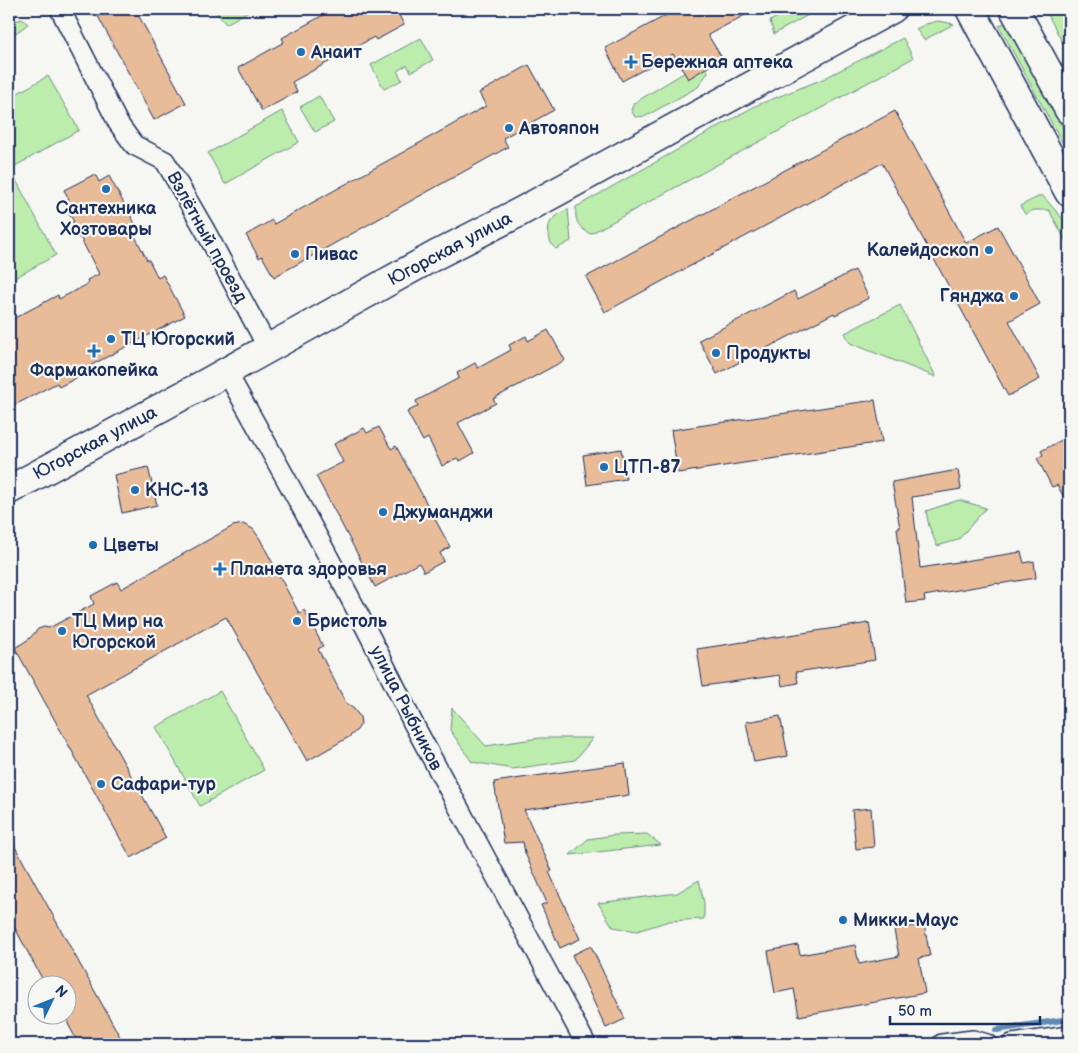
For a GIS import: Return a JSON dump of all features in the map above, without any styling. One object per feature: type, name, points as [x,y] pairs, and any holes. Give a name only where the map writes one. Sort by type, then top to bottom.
[{"type":"main road","name":"Югорская улица","points":[[9,490],[436,255],[520,212],[892,9]]},
{"type":"main road","points":[[970,9],[1069,192]]},
{"type":"main road","points":[[1014,9],[1069,110]]},
{"type":"street","name":"Взлётный проезд","points":[[60,9],[118,123],[134,145],[165,161],[206,232],[268,348]]},
{"type":"street","name":"улица Рыбников","points":[[226,372],[291,489],[395,685],[413,723],[586,1044]]},
{"type":"street","points":[[1012,1044],[1069,1036]]},
{"type":"street","points":[[942,1044],[973,1040],[987,1044]]},
{"type":"green space","points":[[213,9],[252,9],[226,24]]},
{"type":"green space","points":[[793,9],[819,9],[774,34],[770,21]]},
{"type":"green space","points":[[1045,9],[1069,9],[1069,55]]},
{"type":"green space","points":[[22,19],[28,24],[9,38],[9,22]]},
{"type":"green space","points":[[938,21],[954,24],[924,40],[916,29]]},
{"type":"green space","points":[[1006,22],[1069,139],[1069,155],[999,26]]},
{"type":"green space","points":[[421,38],[433,60],[411,72],[407,65],[397,71],[402,80],[384,89],[371,65]]},
{"type":"green space","points":[[903,38],[913,58],[590,234],[578,223],[576,207],[755,106],[823,79]]},
{"type":"green space","points":[[697,65],[705,66],[708,72],[698,87],[646,116],[635,117],[631,110],[634,103]]},
{"type":"green space","points":[[48,76],[79,130],[10,169],[56,255],[9,281],[9,98]]},
{"type":"green space","points":[[319,96],[334,122],[315,132],[300,107]]},
{"type":"green space","points":[[282,111],[299,142],[225,184],[208,153]]},
{"type":"green space","points":[[1042,195],[1069,226],[1069,247],[1049,210],[1034,210],[1025,214],[1020,206]]},
{"type":"green space","points":[[568,209],[571,241],[556,249],[550,241],[549,226],[553,219]]},
{"type":"green space","points":[[900,305],[936,377],[850,343],[845,333]]},
{"type":"green space","points":[[959,500],[986,508],[958,540],[937,546],[929,526],[926,511]]},
{"type":"green space","points":[[220,691],[264,770],[200,806],[156,727]]},
{"type":"green space","points":[[452,708],[486,746],[540,738],[593,738],[575,760],[513,769],[472,762],[450,730]]},
{"type":"green space","points":[[647,834],[661,845],[570,855],[588,839],[615,835]]},
{"type":"green space","points":[[699,880],[704,903],[704,919],[669,921],[637,931],[613,927],[598,903],[677,893]]},
{"type":"building","points":[[94,9],[135,9],[186,103],[154,120]]},
{"type":"building","points":[[334,9],[396,9],[404,25],[376,40],[374,37],[292,82],[297,92],[262,111],[238,68],[284,42],[282,38]]},
{"type":"building","points":[[678,9],[756,9],[708,35],[722,58],[688,79],[673,54],[622,81],[605,48]]},
{"type":"building","points":[[529,65],[554,110],[503,138],[508,147],[274,277],[262,256],[259,258],[246,235],[272,220],[274,224],[486,106],[479,93]]},
{"type":"building","points":[[895,111],[966,243],[998,226],[1020,266],[1040,304],[1009,321],[1040,379],[1008,396],[882,163],[605,312],[586,277]]},
{"type":"building","points":[[95,174],[99,182],[109,176],[139,231],[134,234],[147,260],[149,260],[158,278],[163,275],[185,316],[82,370],[84,374],[59,387],[57,383],[9,408],[9,321],[58,295],[59,299],[88,284],[87,280],[99,274],[80,237],[78,238],[70,224],[74,222],[63,202],[69,199],[64,190]]},
{"type":"building","points":[[855,270],[869,298],[835,315],[834,313],[717,374],[699,340],[794,291],[798,299]]},
{"type":"building","points":[[548,330],[565,360],[493,399],[496,403],[458,423],[474,453],[460,461],[457,458],[442,466],[428,438],[423,441],[407,412],[418,406],[416,401],[459,378],[457,373],[475,363],[478,368],[511,350],[509,345],[526,336],[528,341]]},
{"type":"building","points":[[875,400],[882,442],[678,473],[671,430]]},
{"type":"building","name":"Джуманджи","points":[[379,427],[391,449],[396,446],[450,547],[440,553],[444,561],[424,572],[419,563],[375,587],[316,476],[343,462],[334,444],[364,428],[367,433]]},
{"type":"building","points":[[1069,436],[1069,506],[1057,485],[1052,487],[1037,458],[1043,455],[1041,451]]},
{"type":"building","name":"ЦТП-87","points":[[621,449],[626,479],[587,485],[583,455]]},
{"type":"building","name":"КНС-13","points":[[148,467],[157,505],[122,513],[114,475]]},
{"type":"building","points":[[958,470],[961,489],[912,497],[920,568],[1021,552],[1024,563],[1034,561],[1036,578],[924,596],[925,601],[906,603],[897,528],[900,528],[892,482]]},
{"type":"building","points":[[243,524],[253,529],[260,539],[299,613],[304,610],[323,646],[318,649],[346,703],[360,717],[361,724],[349,737],[307,761],[226,617],[86,695],[166,838],[131,858],[15,648],[29,639],[38,629],[49,628],[94,604],[91,596],[117,582],[121,589],[233,526]]},
{"type":"building","points":[[869,623],[875,660],[796,672],[798,683],[782,686],[780,675],[703,686],[697,649]]},
{"type":"building","points":[[780,716],[788,756],[754,762],[746,722]]},
{"type":"building","points":[[625,763],[629,795],[524,810],[552,871],[549,872],[580,939],[560,948],[541,905],[547,903],[525,853],[523,842],[504,843],[494,782]]},
{"type":"building","points":[[871,808],[874,847],[856,849],[852,810]]},
{"type":"building","points":[[9,836],[124,1044],[79,1044],[69,1026],[78,1026],[78,976],[41,976],[9,917]]},
{"type":"building","points":[[924,924],[930,956],[919,958],[925,993],[799,1016],[794,989],[775,993],[768,951],[798,945],[800,955],[855,945],[859,964],[899,956],[894,930]]},
{"type":"building","points":[[591,946],[625,1019],[606,1028],[572,955]]},
{"type":"waterway","points":[[996,1030],[1069,1019]]},
{"type":"place","name":"Анаит","points":[[301,52]]},
{"type":"place","name":"Бережная аптека","points":[[631,62]]},
{"type":"place","name":"Автояпон","points":[[509,128]]},
{"type":"place","name":"Сантехника Хозтовары","points":[[106,189]]},
{"type":"place","name":"Калейдоскоп","points":[[989,250]]},
{"type":"place","name":"Пивас","points":[[295,254]]},
{"type":"place","name":"Гянджа","points":[[1014,296]]},
{"type":"place","name":"ТЦ Югорский","points":[[111,339]]},
{"type":"place","name":"Фармакопейка","points":[[94,351]]},
{"type":"place","name":"Продукты","points":[[716,353]]},
{"type":"place","name":"ЦТП-87","points":[[604,467]]},
{"type":"place","name":"КНС-13","points":[[135,490]]},
{"type":"place","name":"Джуманджи","points":[[383,512]]},
{"type":"place","name":"Цветы","points":[[93,545]]},
{"type":"place","name":"Планета здоровья","points":[[220,569]]},
{"type":"place","name":"Бристоль","points":[[297,621]]},
{"type":"place","name":"ТЦ Мир на Югорской","points":[[62,631]]},
{"type":"place","name":"Сафари-тур","points":[[101,784]]},
{"type":"place","name":"Микки-Маус","points":[[843,920]]}]
